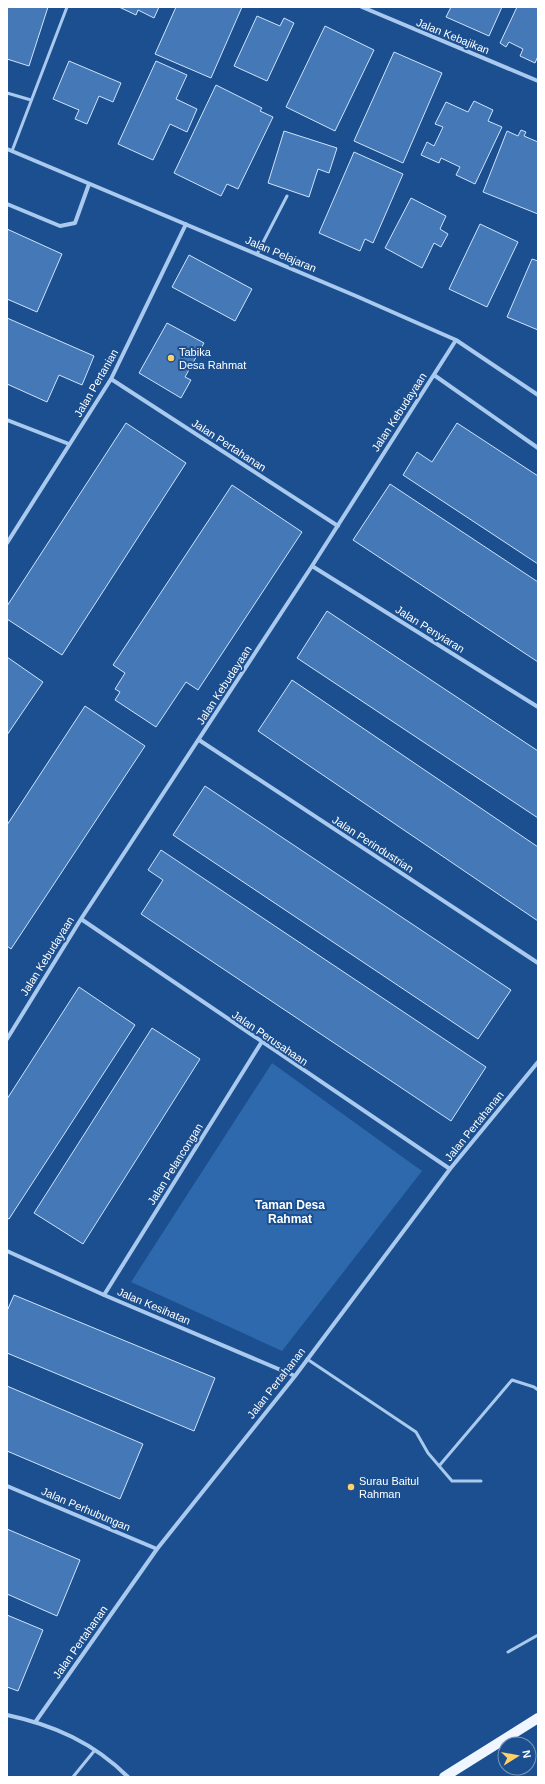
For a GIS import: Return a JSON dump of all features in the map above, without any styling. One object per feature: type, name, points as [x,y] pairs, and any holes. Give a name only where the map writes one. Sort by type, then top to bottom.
[{"type":"main road","points":[[444,1777],[538,1718]]},
{"type":"street","name":"Jalan Kebajikan","points":[[362,7],[538,81]]},
{"type":"street","name":"Jalan Pelajaran","points":[[9,150],[257,254],[456,340],[538,395]]},
{"type":"street","points":[[7,204],[60,226],[75,223],[89,184]]},
{"type":"street","name":"Jalan Pertanian","points":[[7,542],[111,379],[186,224]]},
{"type":"street","name":"Jalan Kebudayaan","points":[[7,1039],[81,919],[338,526],[456,340]]},
{"type":"street","points":[[434,375],[538,448]]},
{"type":"street","name":"Jalan Pertahanan","points":[[111,379],[338,526]]},
{"type":"street","points":[[7,420],[70,444]]},
{"type":"street","name":"Jalan Penyiaran","points":[[312,566],[538,707]]},
{"type":"street","name":"Jalan Perindustrian","points":[[199,740],[538,963]]},
{"type":"street","name":"Jalan Perusahaan","points":[[81,919],[261,1043],[450,1169]]},
{"type":"street","name":"Jalan Pelancongan","points":[[104,1295],[261,1043]]},
{"type":"street","name":"Jalan Pertahanan","points":[[36,1721],[157,1549],[295,1376],[450,1169],[538,1062]]},
{"type":"street","name":"Jalan Kesihatan","points":[[7,1251],[104,1295],[295,1376]]},
{"type":"street","name":"Jalan Perhubungan","points":[[7,1486],[157,1549]]},
{"type":"street","points":[[7,1715],[36,1721],[86,1743],[115,1764],[128,1777]]},
{"type":"lane","points":[[9,150],[31,100],[67,7]]},
{"type":"lane","points":[[7,93],[31,100]]},
{"type":"lane","points":[[257,254],[287,196]]},
{"type":"lane","points":[[307,1359],[416,1432],[428,1453],[452,1482],[481,1481]]},
{"type":"lane","points":[[439,1466],[512,1380],[534,1387],[538,1390]]},
{"type":"lane","points":[[508,1652],[538,1635]]},
{"type":"lane","points":[[73,1777],[95,1750]]},
{"type":"shaded area","points":[[272,1063],[422,1171],[282,1351],[131,1282]]},
{"type":"building","points":[[7,7],[48,7],[29,66],[7,59]]},
{"type":"building","points":[[119,7],[159,7],[154,18],[138,10],[136,15]]},
{"type":"building","points":[[176,7],[242,7],[211,78],[155,54]]},
{"type":"building","points":[[451,7],[502,7],[489,36],[446,17]]},
{"type":"building","points":[[517,7],[538,7],[538,56],[535,63],[520,56],[523,49],[509,42],[506,47],[500,43]]},
{"type":"building","points":[[257,16],[280,26],[284,18],[294,23],[267,81],[234,66]]},
{"type":"building","points":[[325,26],[374,50],[335,131],[286,107]]},
{"type":"building","points":[[394,52],[442,73],[403,163],[354,141]]},
{"type":"building","points":[[69,61],[121,83],[113,102],[99,96],[87,124],[75,119],[79,110],[53,99]]},
{"type":"building","points":[[156,61],[187,75],[176,99],[197,109],[187,132],[170,124],[153,160],[118,144]]},
{"type":"building","points":[[216,85],[262,108],[260,111],[273,117],[238,189],[227,184],[221,196],[174,173]]},
{"type":"building","points":[[474,101],[493,110],[488,121],[502,127],[475,184],[456,175],[460,167],[441,158],[439,163],[421,155],[427,142],[434,146],[443,127],[435,124],[446,102],[468,112]]},
{"type":"building","points":[[521,130],[526,132],[524,136],[538,142],[538,214],[483,192],[507,131],[518,136]]},
{"type":"building","points":[[284,131],[337,148],[329,173],[318,169],[309,197],[268,183]]},
{"type":"building","points":[[354,152],[403,174],[373,243],[365,239],[360,251],[319,233]]},
{"type":"building","points":[[411,198],[446,216],[440,229],[448,234],[441,247],[434,243],[422,268],[385,248]]},
{"type":"building","points":[[480,224],[518,242],[487,307],[449,289]]},
{"type":"building","points":[[7,229],[62,254],[37,312],[7,299]]},
{"type":"building","points":[[189,255],[252,289],[235,321],[172,287]]},
{"type":"building","points":[[532,259],[538,261],[538,330],[507,317]]},
{"type":"building","points":[[7,318],[94,356],[82,385],[59,375],[47,402],[7,384]]},
{"type":"building","name":"Tabika Desa Rahmat","points":[[167,323],[204,343],[185,377],[191,380],[181,398],[139,373]]},
{"type":"building","points":[[126,423],[186,463],[62,655],[7,619],[7,606]]},
{"type":"building","points":[[457,423],[538,476],[538,564],[403,475],[417,452],[432,462]]},
{"type":"building","points":[[390,484],[538,582],[538,662],[353,540]]},
{"type":"building","points":[[232,485],[302,532],[198,690],[186,682],[156,727],[115,700],[120,692],[115,689],[125,673],[113,665]]},
{"type":"building","points":[[327,611],[538,751],[538,818],[297,658]]},
{"type":"building","points":[[7,657],[43,682],[7,735]]},
{"type":"building","points":[[292,680],[538,847],[538,921],[258,731]]},
{"type":"building","points":[[85,706],[145,746],[11,949],[7,946],[7,825]]},
{"type":"building","points":[[205,786],[511,990],[478,1039],[173,835]]},
{"type":"building","points":[[161,850],[486,1067],[451,1121],[141,914],[163,880],[148,870]]},
{"type":"building","points":[[79,987],[135,1025],[9,1219],[7,1218],[7,1099]]},
{"type":"building","points":[[152,1028],[200,1059],[83,1244],[34,1213]]},
{"type":"building","points":[[14,1295],[215,1378],[194,1431],[7,1353],[7,1311]]},
{"type":"building","points":[[7,1386],[143,1444],[120,1499],[7,1451]]},
{"type":"building","points":[[7,1529],[80,1560],[57,1616],[7,1594]]},
{"type":"building","points":[[7,1615],[43,1630],[18,1691],[7,1687]]},
{"type":"place","name":"Tabika Desa Rahmat","points":[[171,358]]},
{"type":"place","name":"Surau Baitul Rahman","points":[[351,1487]]},
{"type":"district","name":"Taman Desa Rahmat","points":[[290,1212]]}]
